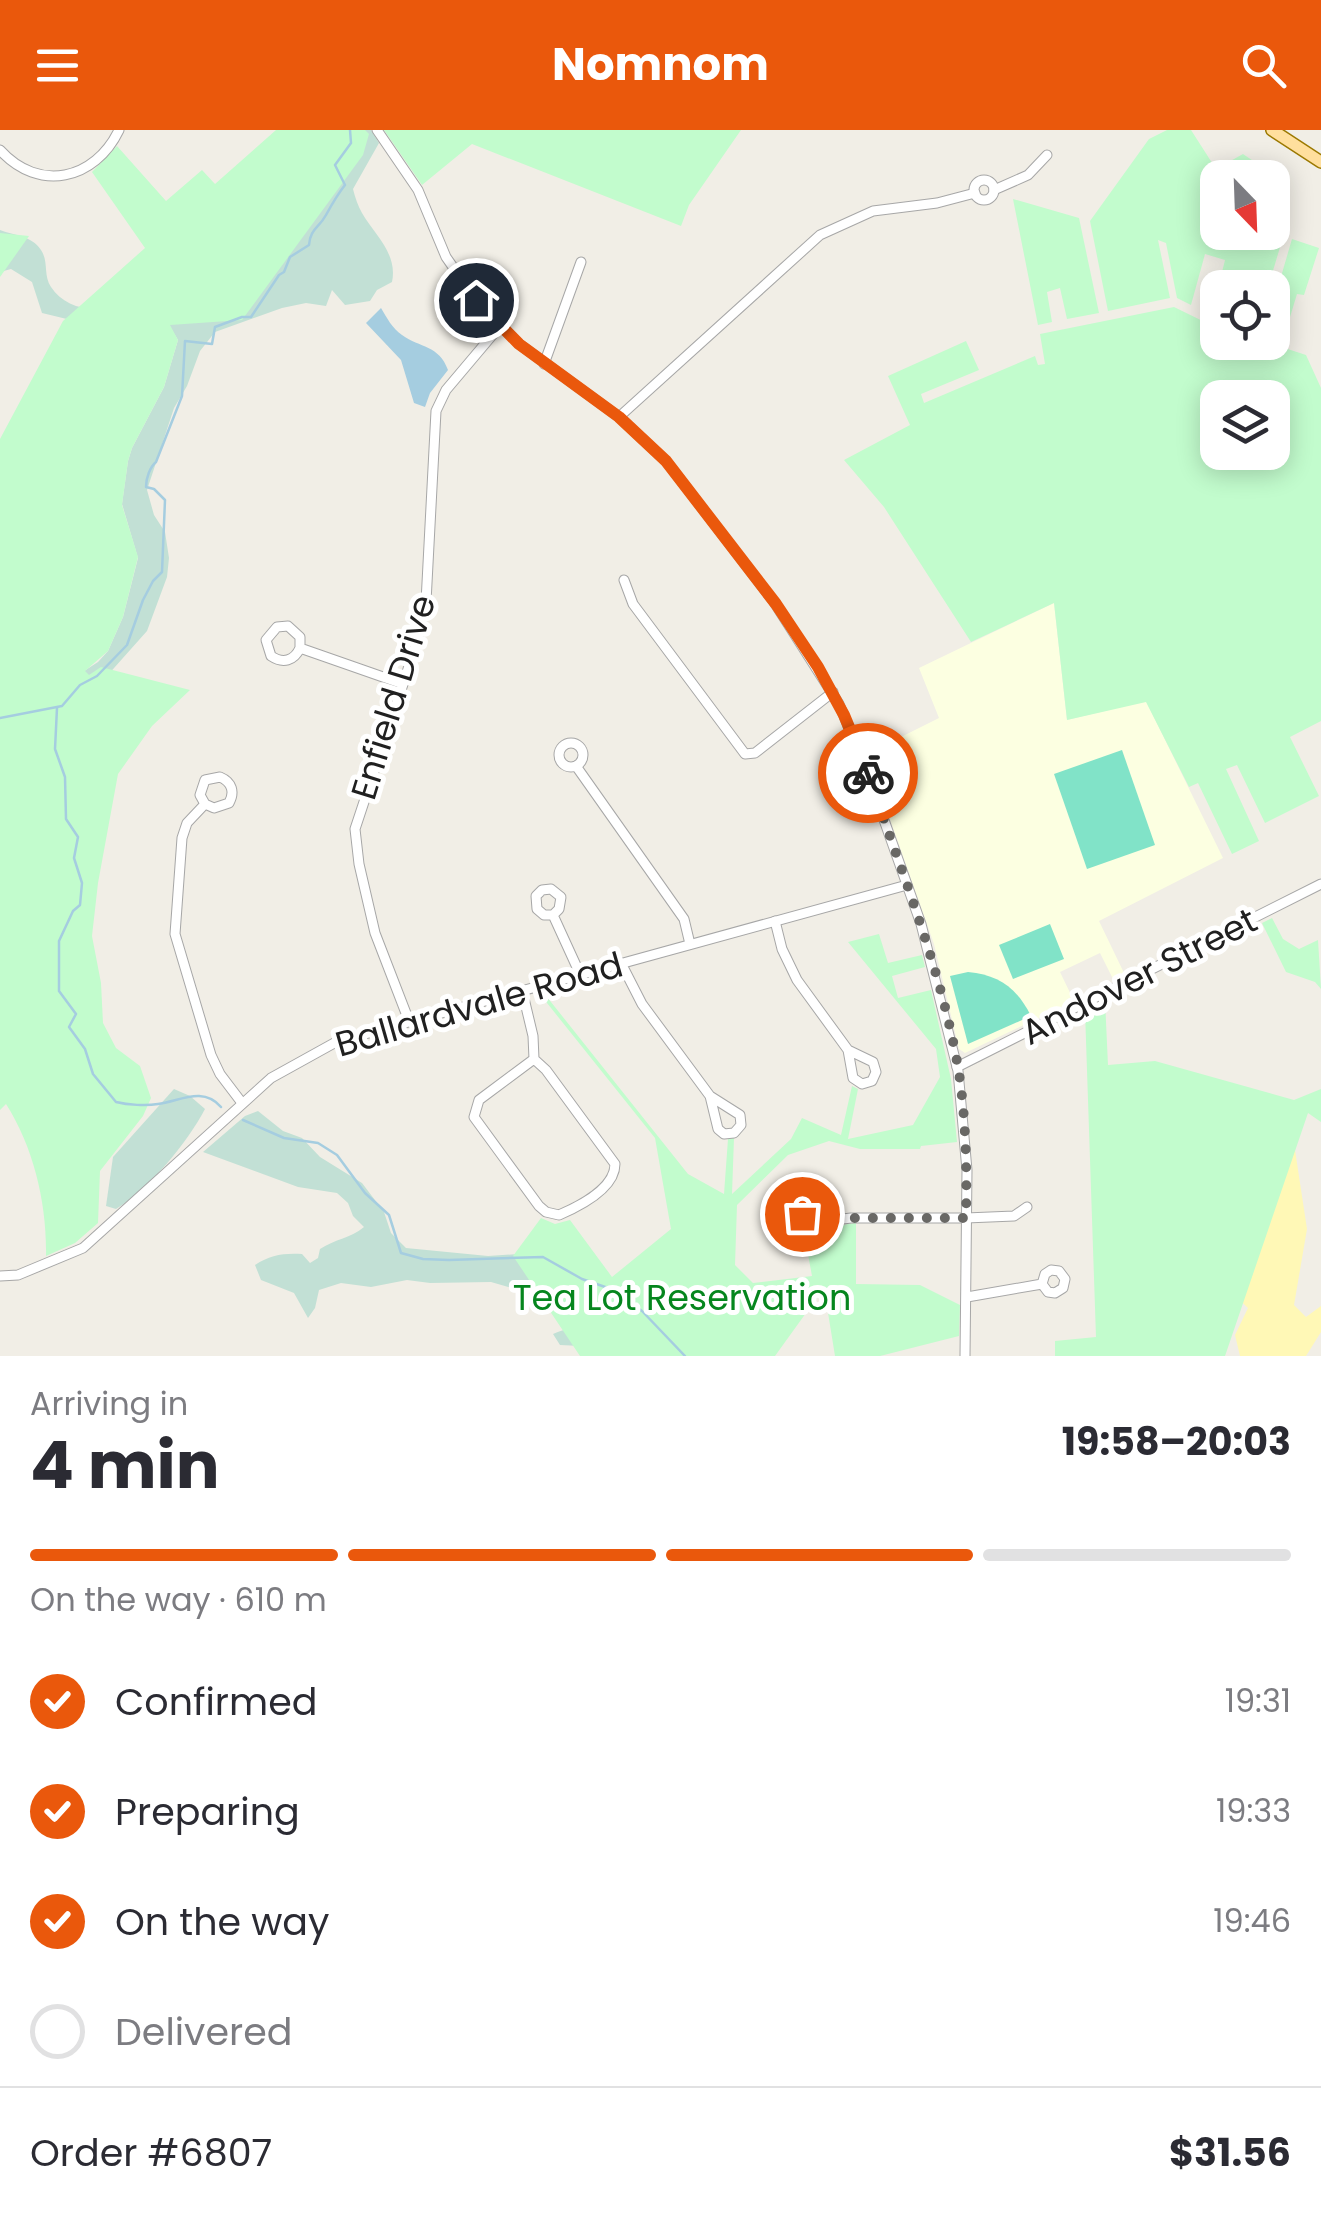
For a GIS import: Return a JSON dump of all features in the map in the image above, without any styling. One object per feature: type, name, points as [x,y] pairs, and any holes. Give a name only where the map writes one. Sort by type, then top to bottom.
[{"type":"main road","points":[[1272,130],[1321,162]]},
{"type":"street","points":[[0,150],[29,172],[62,176],[83,170],[98,160],[119,130]]},
{"type":"street","points":[[376,130],[418,190],[448,262],[500,326],[654,448],[776,604],[833,692],[907,885],[932,962],[958,1068],[966,1170],[965,1356]]},
{"type":"street","points":[[619,417],[820,235],[873,211],[975,194],[986,200],[994,190],[1028,175],[1047,154]]},
{"type":"street","points":[[544,364],[581,262]]},
{"type":"street","name":"Enfield Drive","points":[[409,1021],[375,933],[355,838],[360,809],[403,684],[428,591],[435,416],[446,390],[500,326]]},
{"type":"street","points":[[624,580],[632,603],[744,754],[750,756],[760,750],[833,692]]},
{"type":"street","points":[[288,626],[297,632],[300,648],[293,658],[282,661],[271,656],[266,640],[276,627],[288,626]]},
{"type":"street","points":[[300,648],[403,684]]},
{"type":"street","points":[[576,766],[684,919],[690,944]]},
{"type":"street","points":[[205,804],[187,822],[182,838],[175,934],[211,1055],[242,1103]]},
{"type":"street","name":"Andover Street","points":[[958,1068],[1321,884]]},
{"type":"street","name":"Ballardvale Road","points":[[0,1276],[18,1274],[82,1248],[271,1078],[317,1050],[409,1021],[907,885]]},
{"type":"street","points":[[552,915],[580,974]]},
{"type":"street","points":[[775,922],[782,949],[797,980],[848,1050]]},
{"type":"street","points":[[621,963],[642,1004],[710,1096]]},
{"type":"street","points":[[522,990],[534,1059],[615,1164],[609,1183],[559,1214],[539,1206],[474,1117],[479,1100],[534,1059]]},
{"type":"street","points":[[827,1221],[1014,1216],[1026,1207]]},
{"type":"street","points":[[966,1298],[1042,1284]]},
{"type":"shaded area","points":[[282,130],[371,130],[379,143],[353,189],[362,213],[389,254],[392,282],[377,290],[370,301],[345,305],[332,290],[326,306],[306,303],[282,308],[215,332],[200,351],[174,408],[147,490],[154,515],[165,532],[167,577],[147,631],[98,686],[83,721],[90,769],[89,841],[78,951],[69,960],[94,1063],[109,1088],[133,1103],[117,1109],[84,1075],[75,1046],[56,1011],[58,976],[53,948],[62,868],[56,823],[66,746],[58,707],[67,682],[108,651],[123,617],[138,558],[122,504],[128,461],[164,387],[178,340],[169,325],[171,318],[137,315],[109,322],[75,321],[42,313],[32,282],[11,269],[0,272],[0,230],[37,245],[49,282],[58,295],[76,306],[108,308],[127,299],[144,309],[161,305],[171,295],[204,285],[204,248],[224,218],[239,175],[248,159]]},
{"type":"shaded area","points":[[381,308],[398,332],[434,351],[448,370],[430,393],[425,407],[414,403],[401,360],[366,323]]},
{"type":"shaded area","points":[[1054,603],[1067,720],[1146,701],[1223,858],[1099,921],[1125,975],[1114,981],[1100,953],[1060,972],[1074,1001],[965,1053],[959,1049],[934,944],[867,754],[939,718],[919,668]]},
{"type":"shaded area","points":[[174,1089],[205,1109],[178,1150],[142,1189],[116,1209],[106,1206],[113,1157]]},
{"type":"shaded area","points":[[258,1111],[362,1183],[384,1212],[391,1233],[406,1248],[488,1256],[548,1252],[649,1311],[654,1323],[668,1330],[690,1356],[607,1356],[581,1346],[560,1345],[553,1334],[563,1330],[610,1329],[612,1320],[605,1303],[491,1282],[407,1280],[371,1287],[341,1283],[319,1290],[308,1318],[294,1293],[261,1280],[255,1265],[289,1254],[302,1254],[310,1263],[318,1258],[320,1249],[364,1227],[337,1193],[298,1187],[203,1152],[245,1116]]},
{"type":"sand","points":[[1295,1150],[1307,1229],[1294,1305],[1306,1317],[1321,1306],[1321,1332],[1306,1356],[1240,1356],[1235,1335],[1248,1308],[1220,1281]]},
{"type":"green space","points":[[276,130],[365,130],[369,134],[363,155],[242,320],[170,325],[178,340],[164,387],[128,461],[122,505],[138,557],[123,617],[108,651],[85,671],[89,675],[101,667],[190,690],[152,726],[118,774],[92,936],[101,983],[103,1023],[116,1048],[140,1066],[151,1098],[143,1116],[100,1171],[98,1223],[75,1243],[46,1256],[44,1216],[31,1158],[6,1104],[0,1110],[0,439],[63,321],[145,248],[92,172],[117,146],[166,201],[202,170],[215,184]]},
{"type":"green space","points":[[384,130],[741,130],[689,205],[681,226],[472,144],[422,185]]},
{"type":"green space","points":[[1167,130],[1191,130],[1210,160],[1200,160],[1200,250],[1279,250],[1273,270],[1222,270],[1225,260],[1205,254],[1191,305],[1177,298],[1166,243],[1158,240],[1170,298],[1108,311],[1090,221],[1149,139]]},
{"type":"green space","points":[[1013,199],[1079,218],[1099,313],[1067,319],[1060,288],[1047,292],[1052,322],[1038,325]]},
{"type":"green space","points":[[0,233],[29,236],[0,277]]},
{"type":"green space","points":[[1292,239],[1319,248],[1304,295],[1297,294],[1290,317],[1290,270],[1283,270]]},
{"type":"green space","points":[[1174,307],[1200,320],[1200,360],[1290,360],[1290,350],[1306,355],[1321,388],[1321,721],[1290,737],[1319,796],[1265,823],[1237,765],[1226,769],[1259,841],[1232,854],[1198,783],[1189,787],[1146,702],[1067,720],[1054,603],[971,642],[884,507],[844,460],[910,425],[888,376],[966,341],[979,370],[921,394],[924,403],[1035,356],[1038,365],[1045,364],[1040,334]]},
{"type":"green space","points":[[1122,750],[1155,845],[1087,869],[1054,774]]},
{"type":"green space","points":[[1272,918],[1283,939],[1299,949],[1318,940],[1321,989],[1315,982],[1286,972],[1262,923]]},
{"type":"green space","points":[[1050,924],[1064,959],[1013,979],[999,945]]},
{"type":"green space","name":"Tea Lot Reservation","points":[[879,934],[888,963],[922,955],[925,967],[892,976],[898,998],[931,990],[951,1079],[957,1142],[920,1149],[860,1149],[829,1141],[788,1155],[737,1205],[735,1265],[753,1283],[812,1276],[807,1249],[834,1230],[856,1223],[856,1284],[920,1285],[960,1305],[959,1336],[880,1356],[835,1356],[824,1288],[775,1356],[580,1356],[513,1256],[541,1218],[555,1224],[570,1220],[612,1277],[671,1229],[655,1138],[539,993],[543,992],[688,1174],[724,1194],[728,1139],[734,1138],[732,1194],[791,1139],[802,1118],[841,1135],[852,1086],[858,1089],[848,1139],[913,1125],[940,1077],[936,1049],[848,942]]},
{"type":"green space","points":[[968,972],[989,976],[1006,985],[1031,1016],[968,1044],[950,976]]},
{"type":"green space","points":[[1105,1000],[1108,1065],[1155,1061],[1294,1100],[1321,1089],[1321,1122],[1308,1113],[1225,1356],[1055,1356],[1055,1341],[1096,1337],[1085,1011]]},
{"type":"waterway","points":[[0,718],[62,706],[127,645],[143,600],[162,572],[165,500],[146,484],[182,396],[185,341],[212,344],[215,327],[251,317],[284,272],[290,257],[309,245],[313,232],[345,185],[335,165],[351,143],[350,130]]},
{"type":"waterway","points":[[57,708],[55,749],[65,777],[66,819],[78,837],[74,858],[82,883],[80,905],[73,911],[59,941],[59,991],[76,1014],[69,1027],[85,1049],[93,1074],[116,1102],[153,1105],[199,1096],[221,1107]]},
{"type":"waterway","points":[[243,1120],[284,1138],[318,1143],[337,1155],[365,1193],[389,1215],[401,1253],[449,1260],[543,1257],[582,1279],[611,1289],[642,1311],[685,1356]]},
{"type":"way so far","points":[[802,1214],[827,1221],[966,1218],[958,1068],[921,924],[868,773]]},
{"type":"route","points":[[476,300],[519,344],[619,417],[666,461],[776,604],[818,667],[844,715],[868,773]]}]
